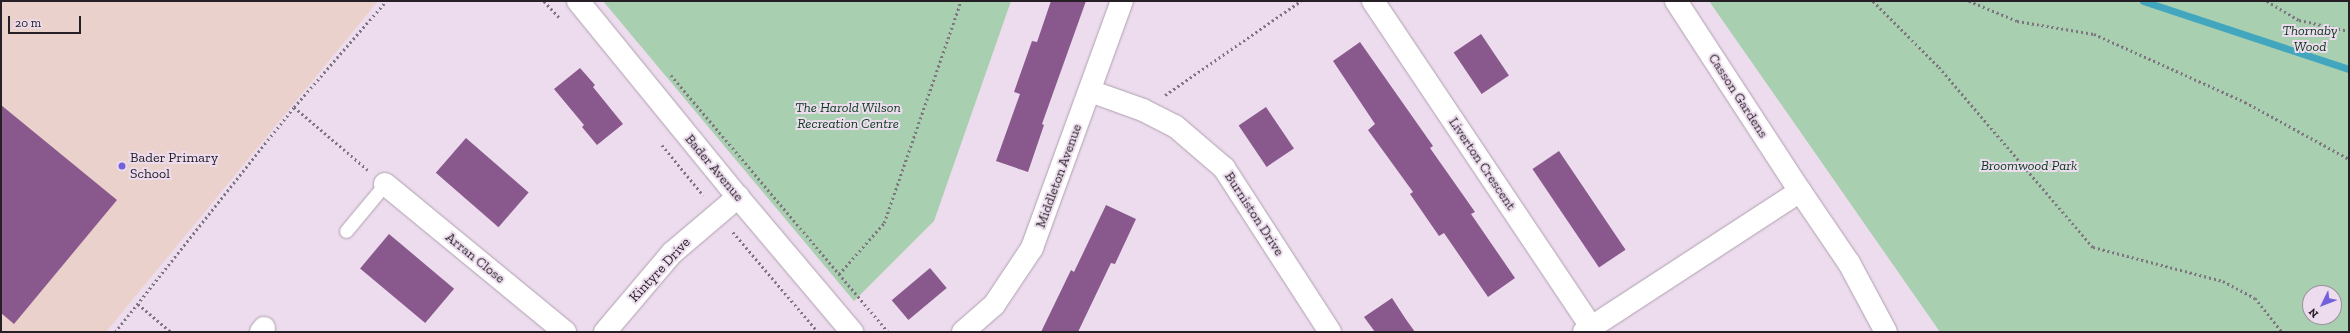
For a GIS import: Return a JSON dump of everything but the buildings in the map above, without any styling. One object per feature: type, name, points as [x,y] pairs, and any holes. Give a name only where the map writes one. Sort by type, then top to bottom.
[{"type":"street","name":"Bader Avenue","points":[[578,1],[738,197],[820,296],[852,332]]},
{"type":"street","name":"Middleton Avenue","points":[[963,332],[994,305],[1032,248],[1122,1]]},
{"type":"street","name":"Liverton Crescent","points":[[1373,1],[1588,330]]},
{"type":"street","name":"Casson Gardens","points":[[1676,1],[1800,191],[1849,263],[1886,332]]},
{"type":"street","name":"Burniston Drive","points":[[1090,91],[1143,110],[1175,126],[1224,168],[1330,332]]},
{"type":"street","name":"Arran Close","points":[[385,184],[565,332]]},
{"type":"street","points":[[1588,330],[1800,191]]},
{"type":"street","name":"Kintyre Drive","points":[[605,332],[672,253],[738,197]]},
{"type":"lane","points":[[346,231],[385,184]]},
{"type":"path","points":[[115,332],[294,107],[386,1]]},
{"type":"path","points":[[820,296],[884,223],[961,1]]},
{"type":"path","points":[[1143,110],[1301,1]]},
{"type":"path","points":[[1873,1],[1939,67],[2093,247],[2223,281],[2255,298],[2282,332]]},
{"type":"path","points":[[1969,1],[2017,21],[2094,34],[2245,102],[2349,159]]},
{"type":"path","points":[[2267,1],[2298,20],[2349,31]]},
{"type":"path","points":[[670,74],[888,332]]},
{"type":"path","points":[[294,107],[385,184]]},
{"type":"path","points":[[138,304],[171,332]]},
{"type":"shaded area","name":"Bader Primary School","points":[[1,1],[378,1],[106,332],[1,332]]},
{"type":"green space","name":"The Harold Wilson Recreation Centre","points":[[603,1],[1011,1],[934,221],[854,301]]},
{"type":"green space","name":"Broomwood Park","points":[[1709,1],[2349,1],[2349,332],[1940,332]]},
{"type":"waterway","points":[[2143,1],[2349,69]]},
{"type":"place","name":"Bader Primary School","points":[[122,166]]},
{"type":"park label","name":"Thornaby Wood","points":[[2310,40]]}]
